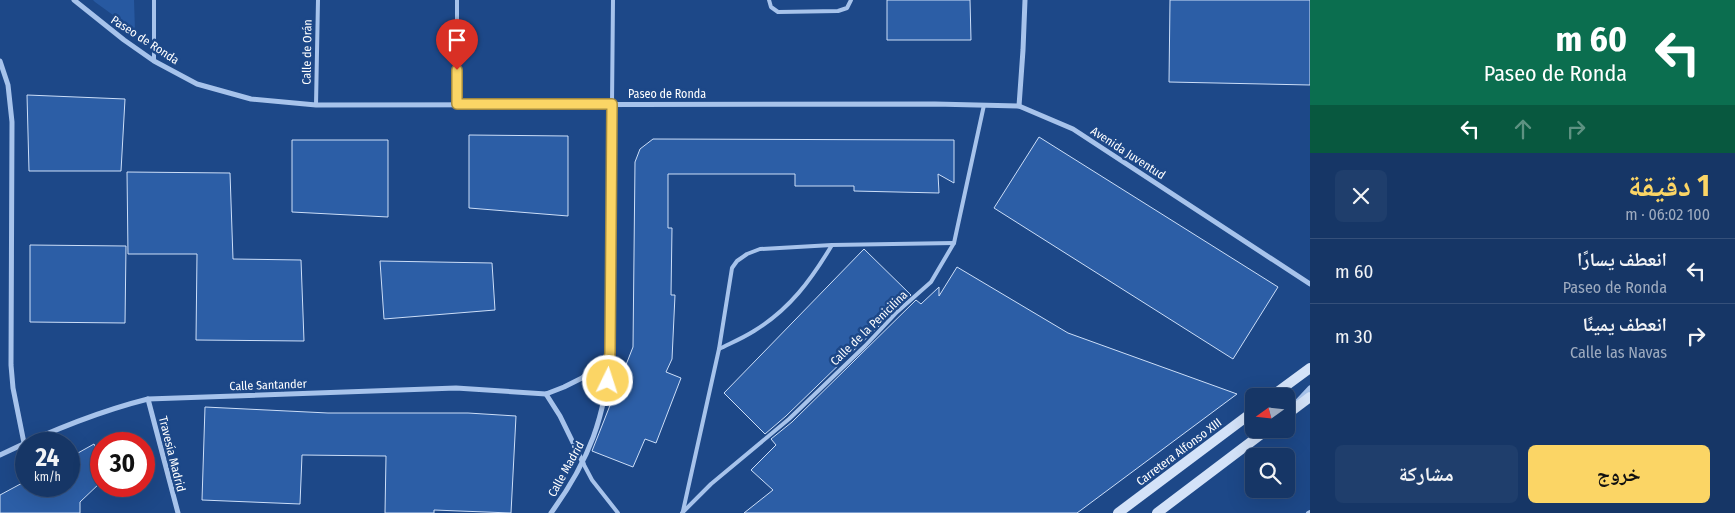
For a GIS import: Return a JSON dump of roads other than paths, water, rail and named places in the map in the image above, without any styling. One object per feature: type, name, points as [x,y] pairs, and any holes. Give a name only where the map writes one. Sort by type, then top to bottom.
[{"type":"street","name":"Paseo de Ronda","points":[[74,0],[154,61],[198,84],[251,99],[316,105],[1019,106]]},
{"type":"street","points":[[1019,106],[1025,0]]},
{"type":"street","points":[[0,61],[8,85],[12,122],[11,365],[13,388],[22,432]]},
{"type":"street","name":"Calle Madrid","points":[[551,513],[582,464],[594,437],[608,381],[610,352],[612,104]]},
{"type":"street","name":"Avenida Juventud","points":[[1019,106],[1073,129],[1310,284]]},
{"type":"street","name":"Calle Santander","points":[[50,432],[80,419],[148,399],[456,388],[546,394],[582,378],[610,352]]},
{"type":"street","points":[[1283,388],[1310,368]]},
{"type":"street","points":[[1295,405],[1310,388]]},
{"type":"street","points":[[546,394],[560,416],[582,464]]},
{"type":"street","points":[[1295,408],[1310,397]]},
{"type":"street","name":"Travesía Madrid","points":[[148,399],[178,513]]},
{"type":"street","name":"Carretera Alfonso XIII","points":[[1118,513],[1245,418]]},
{"type":"street","points":[[1157,513],[1256,438]]},
{"type":"street","name":"Calle Santander","points":[[0,455],[15,448]]},
{"type":"lane","points":[[154,0],[154,61]]},
{"type":"lane","name":"Calle de Orán","points":[[316,105],[318,0]]},
{"type":"lane","points":[[457,0],[457,104]]},
{"type":"lane","points":[[612,104],[613,0]]},
{"type":"lane","points":[[769,0],[772,7],[778,12],[838,11],[847,8],[851,0]]},
{"type":"lane","name":"Calle de la Penicilina","points":[[682,513],[711,484],[789,419],[930,282],[954,243],[984,105]]},
{"type":"lane","points":[[682,513],[719,348],[732,268],[737,261],[747,254],[760,249],[832,245],[954,243]]},
{"type":"lane","points":[[719,348],[754,331],[785,308],[812,278],[832,245]]},
{"type":"lane","points":[[582,464],[618,513]]}]
